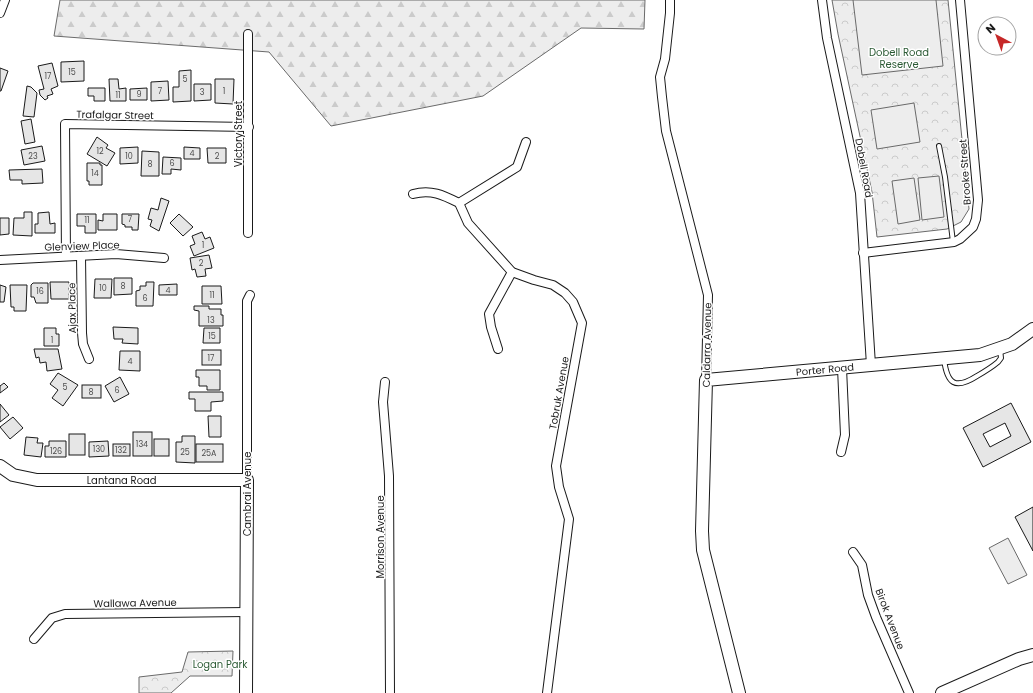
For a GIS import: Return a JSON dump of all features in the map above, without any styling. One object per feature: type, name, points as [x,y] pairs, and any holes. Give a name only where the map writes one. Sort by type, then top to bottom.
[{"type":"street","points":[[0,13],[5,0]]},
{"type":"street","name":"Caldarra Avenue","points":[[670,0],[665,59],[660,77],[666,131],[708,295],[702,531],[704,550],[739,693]]},
{"type":"street","name":"Dobell Road","points":[[822,0],[827,38],[860,193],[870,366]]},
{"type":"street","name":"Brooke Street","points":[[954,242],[960,239],[973,227],[976,219],[978,200],[960,0]]},
{"type":"street","name":"Victory Street","points":[[248,34],[248,233]]},
{"type":"street","name":"Trafalgar Street","points":[[66,256],[65,124],[249,127]]},
{"type":"street","points":[[413,194],[424,191],[440,194],[459,203],[517,168],[526,142]]},
{"type":"street","name":"Tobruk Avenue","points":[[459,203],[468,223],[512,272],[553,285],[565,293],[573,302],[582,324],[556,466],[559,487],[569,519],[547,693]]},
{"type":"street","points":[[863,253],[954,242]]},
{"type":"street","name":"Glenview Place","points":[[0,260],[116,254],[164,258]]},
{"type":"street","name":"Ajax Place","points":[[81,256],[82,332],[83,344],[89,359]]},
{"type":"street","points":[[498,348],[491,327],[489,314],[512,272]]},
{"type":"street","name":"Cambrai Avenue","points":[[246,693],[247,301],[250,295]]},
{"type":"street","name":"Porter Road","points":[[706,380],[944,359],[980,354],[1012,344],[1033,329]]},
{"type":"street","points":[[841,452],[845,435],[842,368]]},
{"type":"street","name":"Morrison Avenue","points":[[386,382],[383,402],[389,476],[390,693]]},
{"type":"street","name":"Lantana Road","points":[[1,469],[19,478],[37,480],[247,480]]},
{"type":"street","name":"Birok Avenue","points":[[854,552],[862,565],[868,595],[876,617],[909,693]]},
{"type":"street","name":"Wallawa Avenue","points":[[34,639],[52,618],[65,614],[246,612]]},
{"type":"street","points":[[942,693],[1019,659],[1033,655]]},
{"type":"lane","points":[[939,146],[954,242]]},
{"type":"lane","points":[[944,359],[948,378],[954,383],[962,384],[998,362],[1001,358],[1000,349]]},
{"type":"green space","points":[[60,0],[645,0],[644,29],[581,28],[483,96],[331,126],[269,52],[54,36]]},
{"type":"green space","name":"Dobell Road Reserve","points":[[832,0],[948,0],[969,209],[961,222],[947,229],[877,237],[872,192]]},
{"type":"green space","points":[[853,0],[936,0],[943,66],[862,75]]},
{"type":"green space","points":[[914,103],[920,142],[877,149],[871,110]]},
{"type":"green space","points":[[939,176],[944,217],[922,220],[918,178]]},
{"type":"green space","points":[[914,178],[920,220],[898,224],[892,181]]},
{"type":"green space","points":[[1008,538],[1027,575],[1008,584],[989,548]]},
{"type":"green space","name":"Logan Park","points":[[233,651],[232,676],[190,676],[171,693],[139,693],[139,677],[182,672],[188,652]]},
{"type":"building","points":[[84,61],[84,81],[61,82],[61,62]]},
{"type":"building","points":[[52,63],[58,86],[51,89],[53,94],[47,96],[48,98],[45,100],[40,95],[39,90],[44,89],[38,66]]},
{"type":"building","points":[[0,68],[8,71],[1,91],[0,91]]},
{"type":"building","points":[[191,70],[191,101],[173,102],[173,87],[179,87],[179,71]]},
{"type":"building","points":[[109,79],[118,79],[119,89],[126,88],[126,101],[110,101]]},
{"type":"building","points":[[215,79],[234,79],[233,104],[215,103]]},
{"type":"building","points":[[168,81],[169,100],[151,101],[151,82]]},
{"type":"building","points":[[194,84],[211,84],[211,100],[194,101]]},
{"type":"building","points":[[27,86],[31,87],[37,93],[34,117],[23,116]]},
{"type":"building","points":[[88,88],[105,88],[105,101],[94,101],[94,96],[88,96]]},
{"type":"building","points":[[147,88],[147,100],[130,100],[130,89]]},
{"type":"building","points":[[31,119],[35,142],[25,144],[21,121]]},
{"type":"building","points":[[97,137],[108,145],[106,148],[115,153],[107,166],[87,154]]},
{"type":"building","points":[[42,146],[45,161],[24,165],[21,150]]},
{"type":"building","points":[[138,147],[138,163],[120,164],[120,148]]},
{"type":"building","points":[[184,147],[200,148],[200,159],[184,159]]},
{"type":"building","points":[[207,148],[226,148],[226,163],[208,163]]},
{"type":"building","points":[[142,151],[159,152],[159,176],[141,176]]},
{"type":"building","points":[[163,157],[181,158],[181,170],[171,169],[171,174],[162,174]]},
{"type":"building","points":[[87,163],[100,163],[100,165],[102,165],[102,185],[89,185],[89,181],[87,181]]},
{"type":"building","points":[[42,169],[43,183],[22,184],[22,180],[10,180],[9,170]]},
{"type":"building","points":[[161,198],[169,201],[159,231],[150,226],[152,220],[148,219],[151,208],[158,210]]},
{"type":"building","points":[[24,212],[32,212],[32,236],[13,235],[14,218],[24,218]]},
{"type":"building","points":[[49,212],[50,224],[55,223],[55,233],[35,233],[35,224],[38,224],[38,213]]},
{"type":"building","points":[[77,214],[96,214],[96,233],[85,233],[85,226],[77,226]]},
{"type":"building","points":[[103,214],[117,214],[117,230],[98,230],[98,220],[103,221]]},
{"type":"building","points":[[122,214],[139,214],[138,230],[132,230],[132,227],[125,227],[125,225],[122,224]]},
{"type":"building","points":[[179,214],[193,227],[183,236],[170,223]]},
{"type":"building","points":[[0,218],[9,218],[9,234],[0,235]]},
{"type":"building","points":[[202,232],[205,239],[210,237],[214,248],[194,256],[190,246],[195,244],[192,236]]},
{"type":"building","points":[[209,255],[212,268],[205,269],[206,276],[197,277],[195,269],[192,270],[190,258]]},
{"type":"building","points":[[114,278],[132,278],[132,294],[114,295]]},
{"type":"building","points":[[95,279],[112,279],[111,298],[94,298]]},
{"type":"building","points":[[50,282],[69,282],[69,299],[51,299]]},
{"type":"building","points":[[146,282],[154,282],[153,306],[136,306],[136,291],[140,290],[140,286],[146,286]]},
{"type":"building","points":[[33,283],[48,283],[48,303],[36,303],[34,297],[31,297],[31,285]]},
{"type":"building","points":[[177,284],[177,295],[159,295],[159,285]]},
{"type":"building","points":[[0,285],[6,287],[4,302],[0,302]]},
{"type":"building","points":[[10,285],[27,285],[26,311],[14,311],[14,307],[11,307]]},
{"type":"building","points":[[202,286],[221,286],[222,304],[202,304]]},
{"type":"building","points":[[194,306],[209,306],[209,309],[221,309],[221,315],[223,315],[223,326],[199,326],[199,311],[194,310]]},
{"type":"building","points":[[113,327],[138,328],[138,344],[122,343],[123,339],[114,339]]},
{"type":"building","points":[[44,328],[56,328],[56,334],[59,334],[59,346],[44,346]]},
{"type":"building","points":[[204,328],[220,328],[220,343],[203,343]]},
{"type":"building","points":[[34,349],[58,349],[62,369],[47,371],[46,362],[40,363],[39,357],[36,358]]},
{"type":"building","points":[[202,350],[221,350],[221,365],[202,365]]},
{"type":"building","points":[[120,351],[140,351],[140,371],[119,370]]},
{"type":"building","points":[[196,370],[220,370],[220,390],[207,390],[207,386],[199,386],[199,377],[196,377]]},
{"type":"building","points":[[58,373],[78,385],[63,406],[52,398],[58,390],[50,384]]},
{"type":"building","points":[[120,377],[129,394],[114,402],[105,386]]},
{"type":"building","points":[[4,383],[8,387],[0,393],[0,386]]},
{"type":"building","points":[[82,385],[101,385],[101,398],[82,398]]},
{"type":"building","points":[[189,392],[223,392],[223,401],[211,402],[211,411],[195,411],[195,399],[189,399]]},
{"type":"building","points":[[1011,403],[1031,442],[983,467],[963,428]],"holes":[[[1005,423],[1011,436],[990,447],[983,434]]]},
{"type":"building","points":[[0,404],[9,415],[0,422]]},
{"type":"building","points":[[208,416],[221,416],[221,437],[209,437]]},
{"type":"building","points":[[13,417],[23,428],[10,439],[0,427]]},
{"type":"building","points":[[133,432],[152,432],[152,456],[133,456]]},
{"type":"building","points":[[69,434],[85,434],[85,455],[69,455]]},
{"type":"building","points":[[182,436],[195,436],[195,463],[176,462],[176,442],[182,442]]},
{"type":"building","points":[[26,437],[38,438],[37,443],[43,443],[41,457],[24,455]]},
{"type":"building","points":[[154,439],[169,439],[169,456],[154,456]]},
{"type":"building","points":[[49,441],[66,441],[66,457],[45,457],[45,446],[49,446]]},
{"type":"building","points":[[108,441],[109,456],[89,457],[89,442]]},
{"type":"building","points":[[113,444],[130,444],[130,456],[113,456]]},
{"type":"building","points":[[196,444],[223,444],[223,462],[196,462]]},
{"type":"building","points":[[1033,507],[1033,551],[1015,517]]}]
